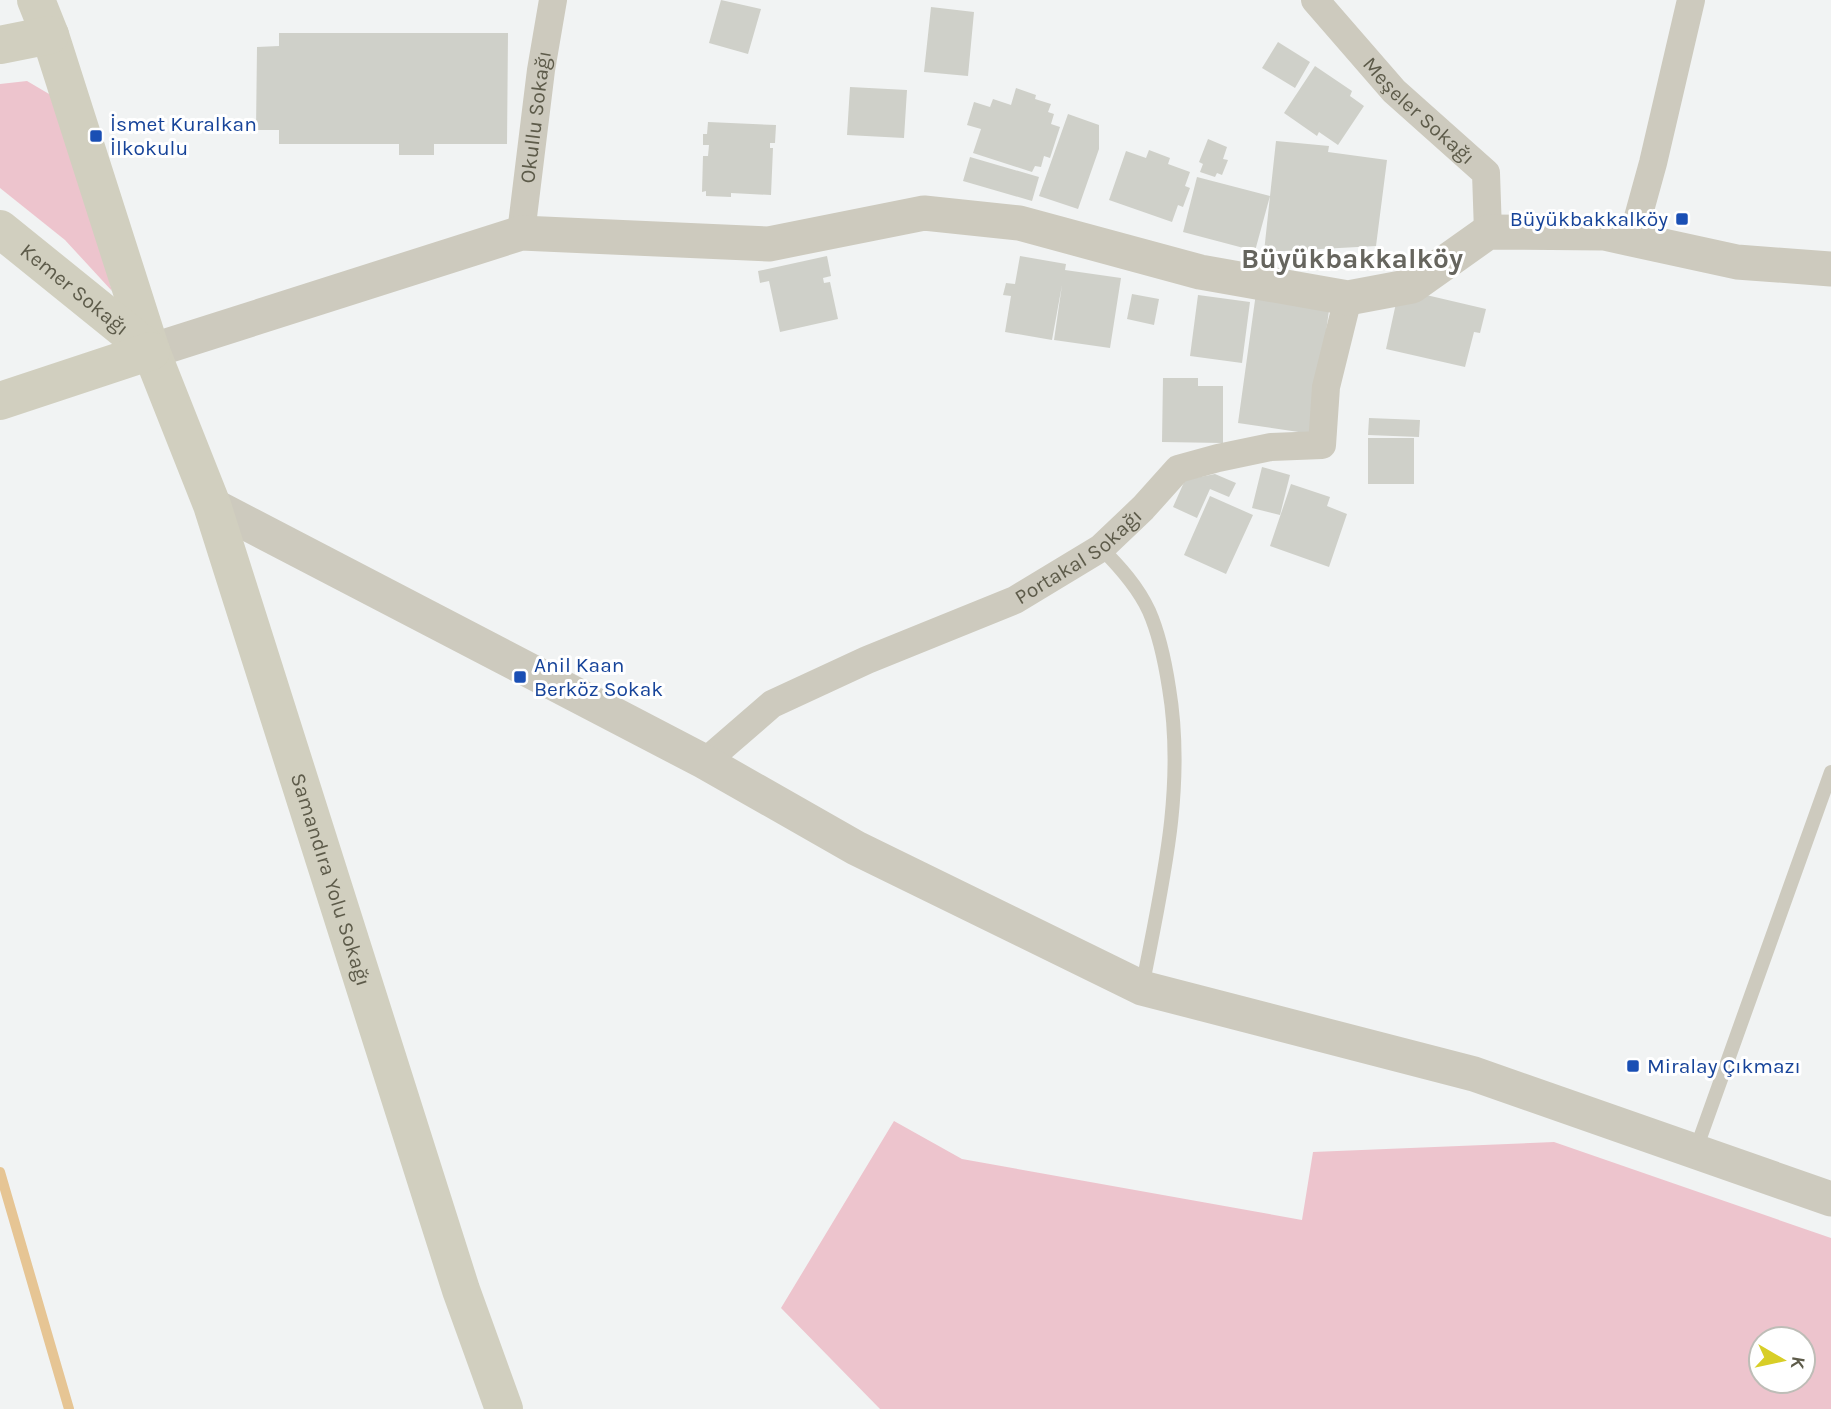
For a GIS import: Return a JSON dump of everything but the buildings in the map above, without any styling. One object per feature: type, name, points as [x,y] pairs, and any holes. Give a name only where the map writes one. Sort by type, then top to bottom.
[{"type":"main road","name":"Samandıra Yolu Sokağı","points":[[36,0],[50,35],[152,351],[212,505],[461,1290],[503,1409]]},
{"type":"main road","points":[[0,45],[50,35]]},
{"type":"main road","name":"Kemer Sokağı","points":[[0,229],[152,351]]},
{"type":"main road","points":[[0,401],[152,351]]},
{"type":"street","name":"Okullu Sokağı","points":[[521,233],[541,70],[553,0]]},
{"type":"street","name":"Meşeler Sokağı","points":[[1315,0],[1394,91],[1486,173],[1488,232]]},
{"type":"street","points":[[1632,239],[1653,163],[1691,0]]},
{"type":"street","points":[[152,351],[521,233],[769,244],[924,213],[1019,223],[1200,272],[1348,298],[1412,286],[1488,232],[1604,233],[1737,262],[1831,269]]},
{"type":"street","name":"Portakal Sokağı","points":[[705,761],[772,704],[867,660],[1015,600],[1101,548],[1143,508],[1178,469],[1271,447],[1322,445],[1326,387],[1348,298]]},
{"type":"street","points":[[212,505],[705,761],[856,848],[1142,988],[1474,1074],[1831,1199]]},
{"type":"lane","points":[[1101,548],[1119,566],[1148,610],[1161,649],[1172,704],[1174,799],[1169,851],[1142,988]]},
{"type":"lane","points":[[1695,1152],[1831,772]]},
{"type":"shaded area","points":[[27,81],[61,101],[112,291],[65,240],[0,188],[0,84]]},
{"type":"shaded area","points":[[894,1121],[962,1159],[1302,1220],[1313,1152],[1554,1142],[1831,1238],[1831,1409],[880,1409],[781,1308]]},
{"type":"waterway","points":[[0,1172],[69,1409]]},
{"type":"place","name":"İsmet Kuralkan İlkokulu","points":[[96,136]]},
{"type":"place","name":"Büyükbakkalköy","points":[[1682,219]]},
{"type":"place","name":"Anil Kaan Berköz Sokak","points":[[520,677]]},
{"type":"place","name":"Miralay Çıkmazı","points":[[1633,1066]]},
{"type":"district","name":"Büyükbakkalköy","points":[[1352,258]]}]
